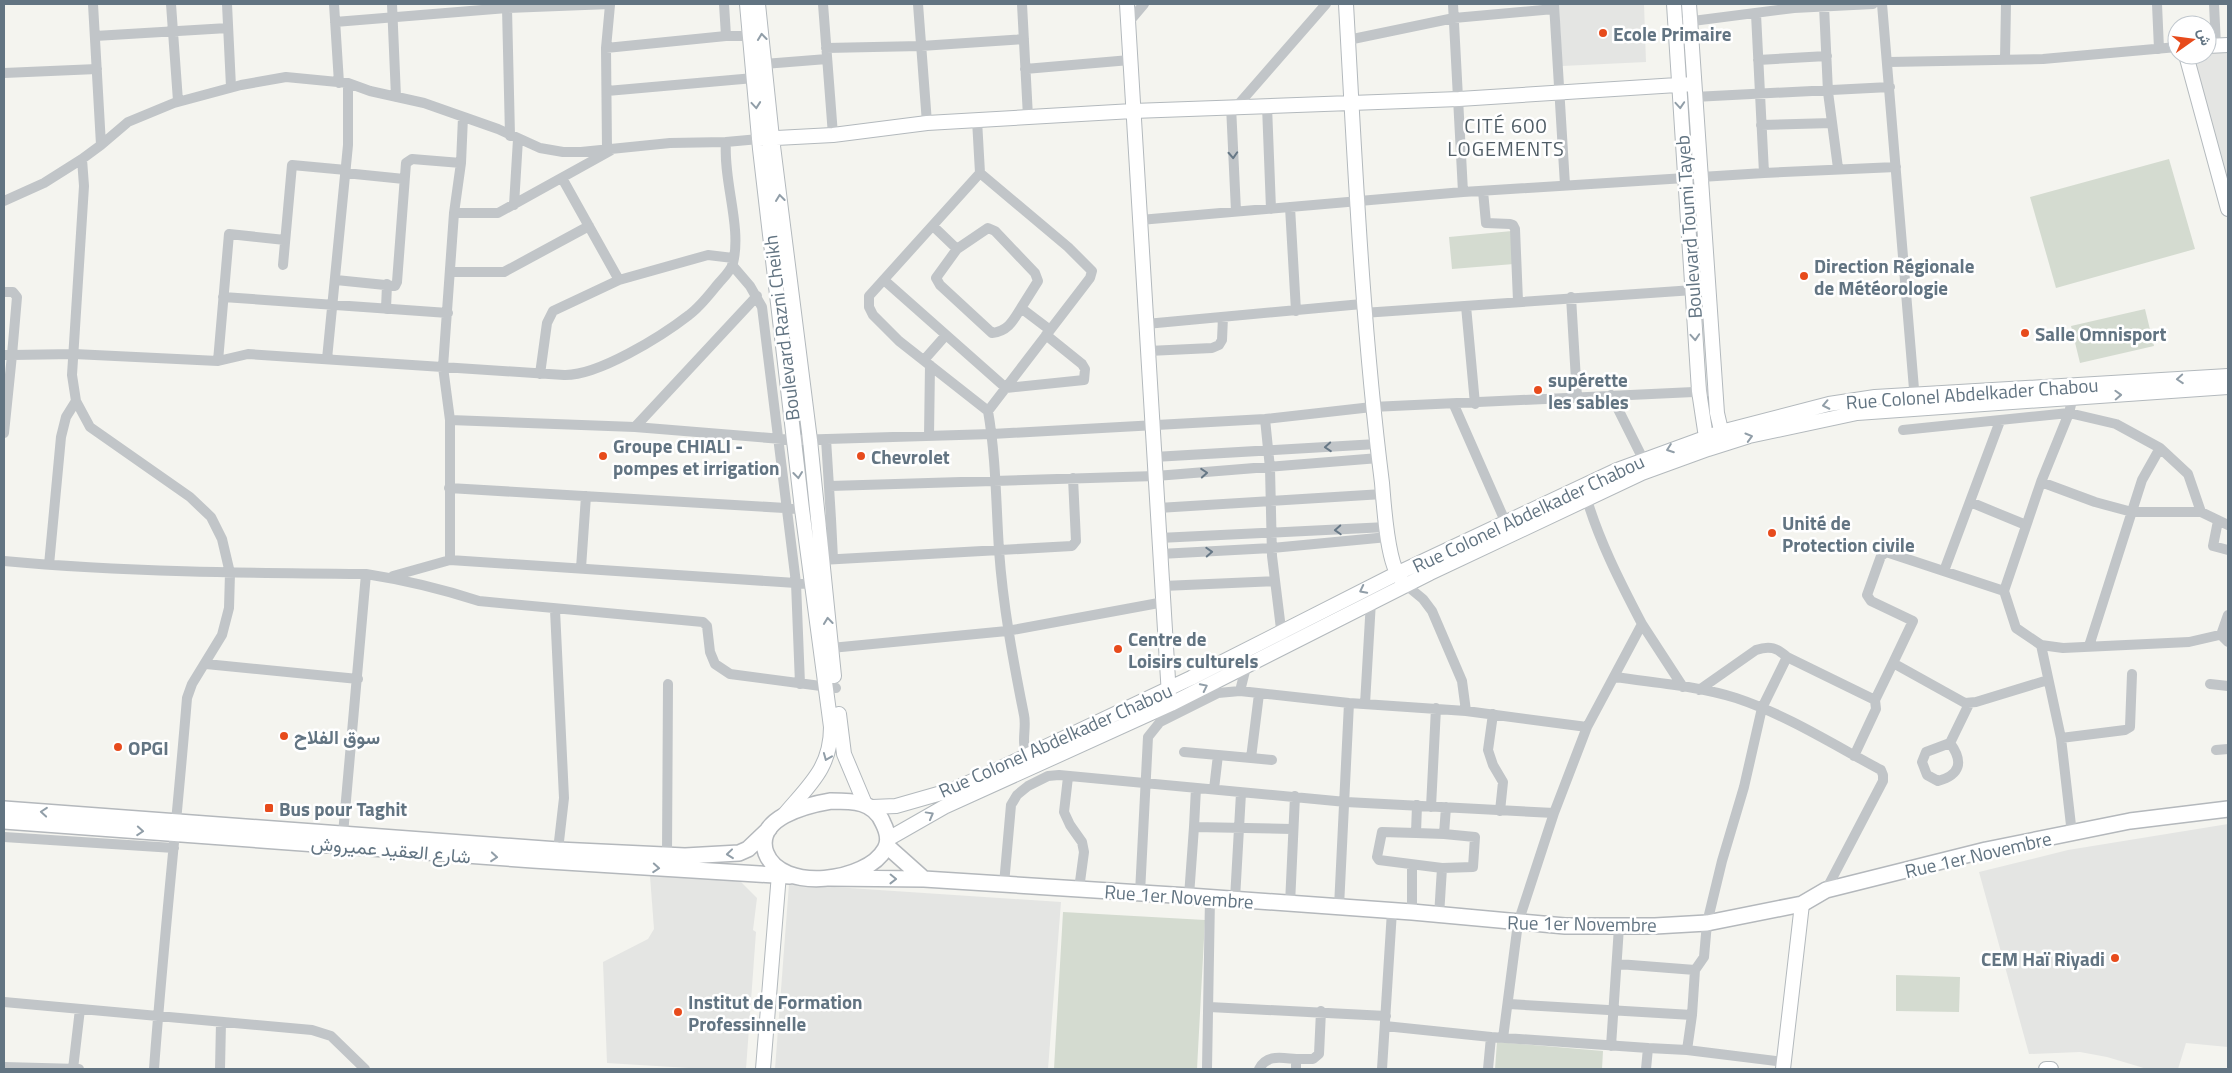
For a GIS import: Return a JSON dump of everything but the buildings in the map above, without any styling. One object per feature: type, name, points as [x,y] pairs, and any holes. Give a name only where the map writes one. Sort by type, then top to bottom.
[{"type":"main road","name":"Boulevard Razni Cheikh","points":[[747,4],[754,78],[766,139],[810,440],[824,520],[827,560],[832,688],[829,754],[814,780],[784,815]]},
{"type":"main road","name":"Boulevard Razni Cheikh","points":[[758,4],[764,64],[766,139],[794,440],[811,584],[844,754],[868,806]]},
{"type":"main road","points":[[1127,4],[1164,602],[1167,690],[1171,704]]},
{"type":"main road","name":"Boulevard Toumi Tayeb","points":[[1674,4],[1699,391],[1706,443]]},
{"type":"main road","name":"Boulevard Toumi Tayeb","points":[[1689,4],[1693,91],[1715,391],[1723,438]]},
{"type":"main road","points":[[1343,7],[1348,40],[1353,103],[1363,308],[1372,407],[1388,532],[1396,574],[1406,585]]},
{"type":"main road","points":[[2189,65],[2228,209]]},
{"type":"main road","points":[[766,139],[833,135],[927,123],[1133,111],[1459,99],[1678,85],[1693,91]]},
{"type":"main road","name":"Rue Colonel Abdelkader Chabou","points":[[868,806],[896,806],[952,790],[1167,690],[1505,521],[1643,459],[1723,438],[1829,404],[2074,390],[2228,376]]},
{"type":"main road","name":"Rue Colonel Abdelkader Chabou","points":[[2074,390],[2228,387]]},
{"type":"main road","name":"Rue Colonel Abdelkader Chabou","points":[[887,843],[944,807],[1171,704],[1286,647],[1371,601],[1706,443]]},
{"type":"main road","points":[[763,1069],[781,871],[764,848],[765,836],[769,829],[784,815],[814,804],[832,801],[868,806],[881,818],[887,843],[924,880]]},
{"type":"main road","name":"Rue 1er Novembre","points":[[828,878],[1004,884],[1412,912],[1518,923],[1619,928],[1707,923],[1802,904],[1826,890],[1986,850],[2130,821],[2228,808]]},
{"type":"main road","name":"شارع العقيد عميروش","points":[[4,809],[176,834],[343,834],[558,850],[686,856],[739,853],[748,848],[769,829]]},
{"type":"main road","name":"شارع العقيد عميروش","points":[[4,821],[533,860],[781,871]]},
{"type":"main road","points":[[781,871],[828,878],[856,872],[878,858],[887,843]]},
{"type":"main road","points":[[1783,1065],[1802,904]]},
{"type":"main road","points":[[2046,1069],[2051,1069]]},
{"type":"street","points":[[93,4],[101,145]]},
{"type":"street","points":[[171,4],[178,101]]},
{"type":"street","points":[[227,4],[231,87]]},
{"type":"street","points":[[328,359],[345,172],[343,83],[334,4]]},
{"type":"street","points":[[392,4],[396,97]]},
{"type":"street","points":[[335,22],[506,6],[610,4],[606,48],[610,150]]},
{"type":"street","points":[[724,4],[726,36]]},
{"type":"street","points":[[823,4],[833,135]]},
{"type":"street","points":[[918,4],[927,123]]},
{"type":"street","points":[[1022,4],[1028,117]]},
{"type":"street","points":[[1128,23],[1144,4]]},
{"type":"street","points":[[1236,211],[1234,106],[1326,4]]},
{"type":"street","points":[[1453,4],[1462,192]]},
{"type":"street","points":[[1675,22],[1756,14],[1793,6],[1873,4]]},
{"type":"street","points":[[1882,4],[1889,62],[1915,400]]},
{"type":"street","points":[[2005,59],[2006,4]]},
{"type":"street","points":[[2156,4],[2159,49]]},
{"type":"street","points":[[506,6],[514,138],[514,205]]},
{"type":"street","points":[[1348,40],[1454,18],[1554,6],[1564,185]]},
{"type":"street","points":[[1824,6],[1828,92],[1838,168]]},
{"type":"street","points":[[1756,14],[1764,173]]},
{"type":"street","points":[[95,36],[228,28]]},
{"type":"street","points":[[606,48],[726,36],[750,36]]},
{"type":"street","points":[[826,48],[921,46],[1024,39]]},
{"type":"street","points":[[1889,62],[2043,59],[2167,48]]},
{"type":"street","points":[[1758,60],[1827,56]]},
{"type":"street","points":[[764,64],[827,59]]},
{"type":"street","points":[[1025,69],[1130,60]]},
{"type":"street","points":[[4,73],[98,69]]},
{"type":"street","points":[[4,201],[44,183],[82,159],[128,122],[178,101],[231,87],[286,77],[343,83],[370,91],[424,102],[540,148],[563,152],[610,150],[670,143],[766,139]]},
{"type":"street","points":[[607,91],[754,78]]},
{"type":"street","points":[[1693,91],[1759,94],[1828,92],[1890,87]]},
{"type":"street","points":[[1267,106],[1271,209]]},
{"type":"street","points":[[450,560],[450,420],[443,367],[454,214],[461,163],[463,117]]},
{"type":"street","points":[[977,120],[980,173],[870,296],[869,307],[873,315],[899,341],[988,411],[992,434],[999,551],[1007,631],[1025,724],[1024,749],[1028,755]]},
{"type":"street","points":[[1761,126],[1832,123]]},
{"type":"street","points":[[8,355],[74,354],[218,361],[248,354],[540,374],[572,375],[582,373],[650,342],[690,314],[710,294],[733,261],[734,234],[725,167],[726,142]]},
{"type":"street","points":[[454,214],[498,213],[610,150]]},
{"type":"street","points":[[82,159],[84,186],[72,376],[76,401],[90,428],[190,497],[211,517],[222,539],[230,573],[231,594],[226,620],[206,664],[192,684],[188,698],[154,1069]]},
{"type":"street","points":[[336,280],[395,286],[397,282],[406,163],[409,160],[461,163]]},
{"type":"street","points":[[283,265],[292,165],[404,179]]},
{"type":"street","points":[[1140,220],[1462,192],[1838,168],[1896,167]]},
{"type":"street","points":[[980,173],[1068,247],[1092,271],[1090,278],[988,411]]},
{"type":"street","points":[[562,178],[619,280]]},
{"type":"street","points":[[1483,191],[1486,223],[1510,224],[1515,228],[1518,301]]},
{"type":"street","points":[[1290,207],[1296,311]]},
{"type":"street","points":[[451,272],[504,272],[589,226]]},
{"type":"street","points":[[932,226],[957,249]]},
{"type":"street","points":[[988,228],[995,231],[1035,273],[1038,280],[1010,326],[1000,332],[992,333],[940,285],[936,278],[957,249],[981,230],[988,228]]},
{"type":"street","points":[[218,361],[229,234],[286,240]]},
{"type":"street","points":[[540,374],[547,323],[553,311],[619,280],[708,255],[733,261],[757,296],[762,307],[796,583],[800,684]]},
{"type":"street","points":[[884,280],[1006,388],[1084,380],[1085,369],[1082,364],[1022,308]]},
{"type":"street","points":[[386,308],[388,284]]},
{"type":"street","points":[[1146,324],[1296,311],[1466,306],[1571,297],[1708,289]]},
{"type":"street","points":[[4,292],[13,292],[17,297],[8,355],[4,432]]},
{"type":"street","points":[[635,427],[757,296]]},
{"type":"street","points":[[223,297],[448,313]]},
{"type":"street","points":[[1571,297],[1577,397]]},
{"type":"street","points":[[1466,306],[1475,404]]},
{"type":"street","points":[[1148,351],[1212,348],[1219,345],[1222,340],[1224,317]]},
{"type":"street","points":[[929,436],[927,363],[946,335]]},
{"type":"street","points":[[2074,390],[2069,414],[2041,482],[2004,590],[2016,628],[2041,645],[2063,648],[2189,642],[2226,636],[2228,615]]},
{"type":"street","points":[[450,420],[635,427],[810,440],[992,434],[1265,419],[1372,407],[1454,405],[1611,395],[1715,391]]},
{"type":"street","points":[[1611,395],[1643,459]]},
{"type":"street","points":[[49,565],[61,437],[66,417],[76,401]]},
{"type":"street","points":[[1454,405],[1505,521]]},
{"type":"street","points":[[1903,430],[2069,414],[2116,424],[2160,448],[2188,474],[2201,512]]},
{"type":"street","points":[[1265,419],[1270,468],[1272,548],[1275,581],[1281,632],[1286,647]]},
{"type":"street","points":[[1944,571],[2000,421]]},
{"type":"street","points":[[824,520],[830,486],[826,439]]},
{"type":"street","points":[[2089,646],[2129,526],[2142,480],[2160,448]]},
{"type":"street","points":[[1154,458],[1268,451],[1378,451]]},
{"type":"street","points":[[830,486],[1156,476],[1270,468],[1378,451]]},
{"type":"street","points":[[827,560],[1072,546],[1076,541],[1073,478]]},
{"type":"street","points":[[2041,482],[2095,502],[2132,512],[2201,512],[2223,523],[2213,546],[2228,550]]},
{"type":"street","points":[[1583,485],[1591,516],[1622,584],[1642,624],[1683,687]]},
{"type":"street","points":[[449,488],[802,509]]},
{"type":"street","points":[[1158,508],[1383,494]]},
{"type":"street","points":[[581,568],[586,496]]},
{"type":"street","points":[[1970,502],[2026,525]]},
{"type":"street","points":[[1159,538],[1272,533],[1388,532]]},
{"type":"street","points":[[1160,554],[1272,548],[1388,532]]},
{"type":"street","points":[[1854,756],[1876,709],[1875,700],[1912,622],[1871,602],[1867,595],[1881,556],[1889,552],[2004,590]]},
{"type":"street","points":[[387,577],[450,560],[811,584]]},
{"type":"street","points":[[4,561],[49,565],[230,573],[366,574],[449,591],[479,601],[555,610],[703,622],[709,634],[710,652],[720,669],[730,674],[832,688]]},
{"type":"street","points":[[343,834],[366,574]]},
{"type":"street","points":[[1163,586],[1275,581]]},
{"type":"street","points":[[1406,585],[1423,599],[1432,612],[1462,680],[1466,711]]},
{"type":"street","points":[[1365,704],[1371,601]]},
{"type":"street","points":[[831,648],[1007,631],[1164,602]]},
{"type":"street","points":[[555,610],[564,798],[558,850]]},
{"type":"street","points":[[1503,1038],[1518,923],[1554,813],[1587,727],[1642,624]]},
{"type":"street","points":[[2041,645],[2061,738],[2072,834]]},
{"type":"street","points":[[1699,690],[1756,650],[1765,646],[1778,648],[1787,657],[1875,700]]},
{"type":"street","points":[[1687,1050],[1692,1016],[1695,970],[1704,957],[1707,923],[1722,861],[1744,787],[1762,708],[1787,657]]},
{"type":"street","points":[[1893,663],[1968,704],[2048,680]]},
{"type":"street","points":[[206,664],[358,679]]},
{"type":"street","points":[[1240,691],[1246,667]]},
{"type":"street","points":[[2061,738],[2125,730],[2130,727],[2132,674]]},
{"type":"street","points":[[1615,677],[1683,687],[1735,698],[1762,708],[1881,770],[1882,781],[1826,890]]},
{"type":"street","points":[[667,854],[668,684]]},
{"type":"street","points":[[2210,684],[2228,686]]},
{"type":"street","points":[[1140,893],[1148,737],[1156,726],[1218,693],[1240,691],[1349,704],[1436,708],[1587,727]]},
{"type":"street","points":[[1251,758],[1259,694]]},
{"type":"street","points":[[1339,907],[1346,802],[1349,704]]},
{"type":"street","points":[[1950,743],[1968,704]]},
{"type":"street","points":[[1431,806],[1436,708]]},
{"type":"street","points":[[1492,714],[1488,750],[1493,765],[1503,782],[1500,811]]},
{"type":"street","points":[[2216,750],[2228,749]]},
{"type":"street","points":[[1184,752],[1272,760]]},
{"type":"street","points":[[1214,789],[1218,755]]},
{"type":"street","points":[[1004,884],[1011,805],[1017,795],[1028,786],[1048,776],[1146,782],[1346,802],[1554,813]]},
{"type":"street","points":[[1068,777],[1064,812],[1070,825],[1082,842],[1084,852],[1079,889]]},
{"type":"street","points":[[1189,896],[1196,788]]},
{"type":"street","points":[[1234,899],[1241,793]]},
{"type":"street","points":[[1290,904],[1295,796]]},
{"type":"street","points":[[1416,833],[1417,805]]},
{"type":"street","points":[[1444,834],[1446,807]]},
{"type":"street","points":[[38,840],[39,824]]},
{"type":"street","points":[[1194,827],[1292,830]]},
{"type":"street","points":[[1384,830],[1444,834],[1475,837],[1475,863],[1470,869],[1412,866],[1382,861],[1377,857],[1381,834],[1384,830]]},
{"type":"street","points":[[4,837],[38,840],[176,834]]},
{"type":"street","points":[[1412,866],[1412,912]]},
{"type":"street","points":[[1439,916],[1442,868]]},
{"type":"street","points":[[1207,1069],[1210,898]]},
{"type":"street","points":[[1382,1069],[1392,911]]},
{"type":"street","points":[[1611,1046],[1615,1012],[1619,928]]},
{"type":"street","points":[[1618,964],[1695,970]]},
{"type":"street","points":[[4,1002],[158,1014],[321,1032],[331,1036],[342,1045],[365,1069]]},
{"type":"street","points":[[1508,1004],[1692,1016]]},
{"type":"street","points":[[1209,1007],[1321,1011],[1491,1037],[1687,1050],[1783,1065]]},
{"type":"street","points":[[73,1069],[80,1009]]},
{"type":"street","points":[[1259,1069],[1263,1062],[1272,1058],[1296,1064],[1317,1058],[1321,1011]]},
{"type":"street","points":[[220,1069],[221,1022]]},
{"type":"street","points":[[1488,1069],[1491,1037]]},
{"type":"street","points":[[1646,1069],[1648,1048]]},
{"type":"street","points":[[4,1067],[79,1069]]},
{"type":"shaded area","name":"Ecole Primaire","points":[[1559,4],[1644,4],[1646,62],[1562,66]]},
{"type":"shaded area","points":[[2228,44],[2228,185],[2196,65],[2217,65],[2217,45]]},
{"type":"shaded area","points":[[2169,159],[2195,249],[2056,288],[2030,197]]},
{"type":"shaded area","points":[[1512,231],[1514,264],[1452,269],[1449,237]]},
{"type":"shaded area","points":[[2145,309],[2154,346],[2080,363],[2071,326]]},
{"type":"shaded area","name":"CEM Haï Riyadi","points":[[2228,824],[2228,1047],[2186,1043],[2178,1069],[2147,1069],[2107,1057],[2080,1052],[2029,1054],[1979,872],[2068,850]]},
{"type":"shaded area","name":"Institut de Formation Professinnelle","points":[[650,876],[740,881],[757,898],[753,930],[756,932],[746,1069],[705,1069],[607,1063],[603,962],[648,939],[654,929]]},
{"type":"shaded area","points":[[789,884],[1061,902],[1048,1069],[775,1069]]},
{"type":"shaded area","points":[[1063,912],[1205,920],[1197,1069],[1054,1069]]},
{"type":"shaded area","points":[[1896,975],[1960,977],[1959,1012],[1896,1011]]},
{"type":"shaded area","points":[[1497,1042],[1603,1051],[1602,1069],[1495,1069]]},
{"type":"place","name":"Ecole Primaire","points":[[1603,33]]},
{"type":"place","name":"Direction Régionale de Météorologie","points":[[1804,276]]},
{"type":"place","name":"Salle Omnisport","points":[[2025,333]]},
{"type":"place","name":"supérette les sables","points":[[1538,390]]},
{"type":"place","name":"Groupe CHIALI - pompes et irrigation","points":[[603,456]]},
{"type":"place","name":"Chevrolet","points":[[861,456]]},
{"type":"place","name":"Unité de Protection civile","points":[[1772,533]]},
{"type":"place","name":"Centre de Loisirs culturels","points":[[1118,649]]},
{"type":"place","name":"سوق الفلاح","points":[[284,736]]},
{"type":"place","name":"OPGI","points":[[118,747]]},
{"type":"place","name":"Bus pour Taghit","points":[[269,808]]},
{"type":"place","name":"CEM Haï Riyadi","points":[[2115,958]]},
{"type":"place","name":"Institut de Formation Professinnelle","points":[[678,1012]]},
{"type":"district","name":"CITÉ 600 LOGEMENTS","points":[[1506,136]]}]
